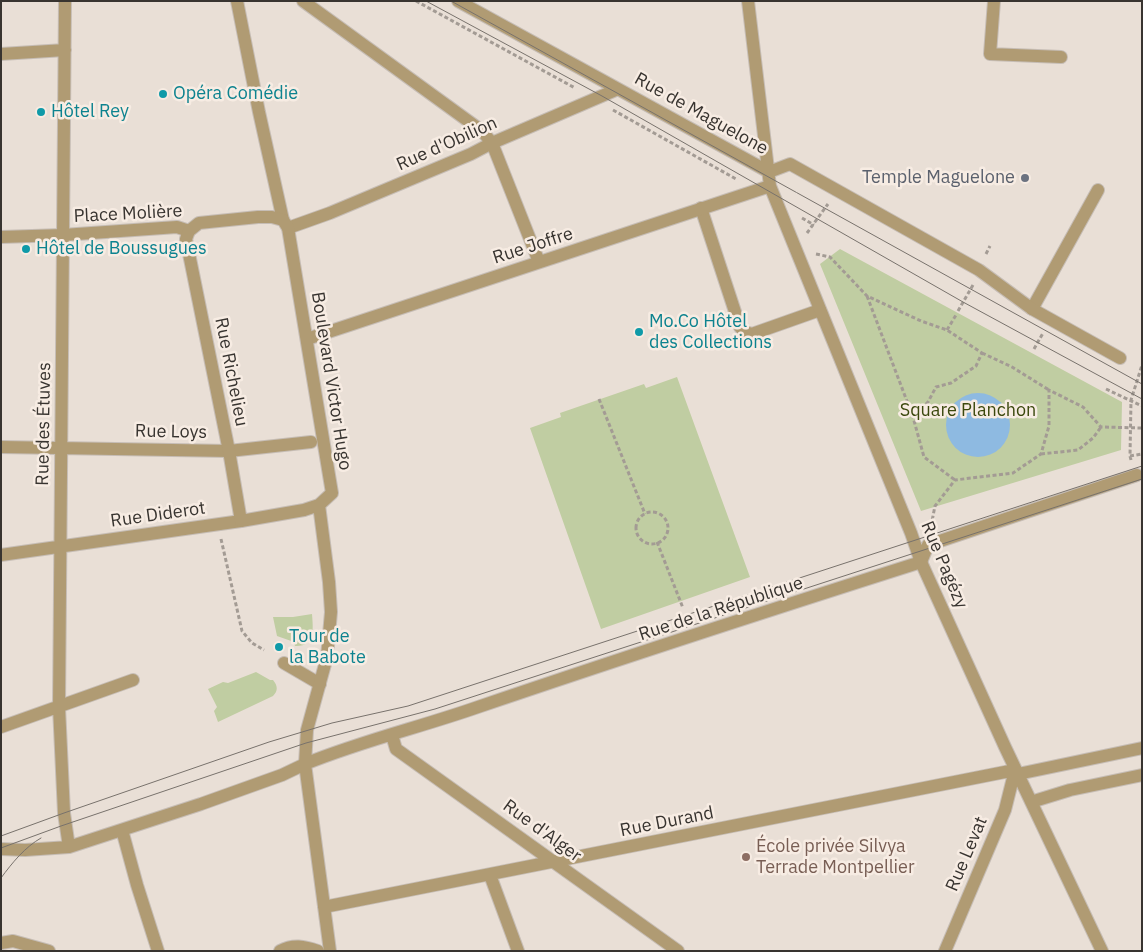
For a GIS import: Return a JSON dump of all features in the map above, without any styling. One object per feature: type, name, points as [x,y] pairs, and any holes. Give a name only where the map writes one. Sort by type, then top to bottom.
[{"type":"street","name":"Rue des Étuves","points":[[65,1],[59,707],[64,813],[70,847]]},
{"type":"street","name":"Boulevard Victor Hugo","points":[[237,1],[259,112],[286,224],[307,339],[332,493],[320,505]]},
{"type":"street","points":[[303,1],[482,131],[492,143],[539,262]]},
{"type":"street","name":"Rue de Maguelone","points":[[458,1],[769,172],[790,164],[979,270],[1032,309],[1120,358]]},
{"type":"street","name":"Rue Pagézy","points":[[748,1],[770,186],[911,533],[921,562],[1017,772],[1102,951]]},
{"type":"street","points":[[994,1],[990,54],[1061,57]]},
{"type":"street","points":[[1,54],[65,50]]},
{"type":"street","name":"Rue d'Obilion","points":[[286,224],[330,214],[618,89]]},
{"type":"street","name":"Rue Joffre","points":[[307,339],[770,186]]},
{"type":"street","points":[[1032,309],[1098,190]]},
{"type":"street","points":[[701,208],[740,327],[745,332],[752,334],[820,310]]},
{"type":"street","name":"Place Molière","points":[[1,237],[63,235],[177,227],[189,231],[199,223],[272,216],[286,224]]},
{"type":"street","name":"Rue Richelieu","points":[[189,231],[186,239],[229,451],[241,521]]},
{"type":"street","name":"Rue Loys","points":[[1,447],[229,451],[311,442]]},
{"type":"street","points":[[921,562],[928,545],[1137,475]]},
{"type":"street","points":[[320,505],[330,582],[331,612],[327,657],[307,730],[305,764],[330,951]]},
{"type":"street","name":"Rue Diderot","points":[[1,555],[241,521],[304,510],[320,505]]},
{"type":"street","name":"Rue de la République","points":[[1,849],[25,850],[70,847],[276,777],[335,752],[921,562]]},
{"type":"street","points":[[284,662],[320,684]]},
{"type":"street","points":[[1,727],[133,680]]},
{"type":"street","name":"Rue d'Alger","points":[[392,735],[396,749],[678,951]]},
{"type":"street","name":"Rue Durand","points":[[324,907],[1142,748]]},
{"type":"street","name":"Rue Levat","points":[[945,951],[1005,810],[1017,772]]},
{"type":"street","points":[[1031,802],[1070,790],[1142,775]]},
{"type":"street","points":[[122,830],[158,951]]},
{"type":"street","points":[[490,875],[518,951]]},
{"type":"street","points":[[1,943],[13,941],[49,951]]},
{"type":"street","points":[[280,951],[288,946],[302,946],[318,951]]},
{"type":"path","points":[[839,192],[829,202],[814,225],[795,248],[830,257],[867,296],[921,321],[947,330],[982,353],[1012,367],[1048,390],[1083,407],[1102,427],[1142,428]]},
{"type":"path","points":[[958,311],[975,282],[979,270]]},
{"type":"path","points":[[867,296],[913,417],[924,457],[954,480],[1013,473],[1041,454],[1078,450],[1093,438],[1102,427]]},
{"type":"path","points":[[947,330],[956,316]]},
{"type":"path","points":[[913,417],[928,402],[936,387],[951,382],[976,366],[982,353]]},
{"type":"path","points":[[1137,475],[1130,456],[1131,400],[1142,365]]},
{"type":"path","points":[[1106,389],[1142,406]]},
{"type":"path","points":[[1041,454],[1049,426],[1048,390]]},
{"type":"path","points":[[600,399],[645,514]]},
{"type":"path","points":[[1130,456],[1142,454]]},
{"type":"path","points":[[931,526],[936,506],[954,480]]},
{"type":"path","points":[[650,512],[660,514],[667,522],[667,533],[664,538],[657,542],[646,542],[638,535],[637,525],[641,516],[645,514],[650,512]]},
{"type":"path","points":[[218,524],[242,632],[252,643],[264,650]]},
{"type":"path","points":[[657,542],[683,608]]},
{"type":"green space","name":"Square Planchon","points":[[840,249],[1122,402],[1121,450],[921,511],[820,264]]},
{"type":"green space","points":[[677,377],[750,577],[601,629],[530,428],[561,417],[560,413],[644,384],[646,388]]},
{"type":"green space","points":[[312,614],[313,631],[307,643],[295,646],[294,642],[277,636],[273,617],[293,617]]},
{"type":"green space","points":[[256,672],[273,680],[277,688],[275,694],[218,722],[214,711],[217,707],[208,689],[223,682],[228,683]]},
{"type":"water","points":[[972,393],[984,393],[1001,402],[1008,413],[1010,425],[1008,437],[1001,448],[984,457],[972,457],[960,452],[951,443],[946,431],[946,419],[951,407],[960,398]]},
{"type":"tram line","points":[[426,1],[602,96],[963,302],[1142,399]]},
{"type":"tram line","points":[[451,1],[1142,384]]},
{"type":"tram line","points":[[1,836],[269,742],[332,723],[408,706],[1142,466]]},
{"type":"tram line","points":[[1,848],[306,743],[435,709],[1142,479]]},
{"type":"tram line","points":[[1,878],[14,861],[41,838]]},
{"type":"place","name":"Opéra Comédie","points":[[163,94]]},
{"type":"place","name":"Hôtel Rey","points":[[41,112]]},
{"type":"place","name":"Temple Maguelone","points":[[1025,178]]},
{"type":"place","name":"Hôtel de Boussugues","points":[[26,249]]},
{"type":"place","name":"Mo.Co Hôtel des Collections","points":[[639,332]]},
{"type":"place","name":"Tour de la Babote","points":[[279,647]]},
{"type":"place","name":"École privée Silvya Terrade Montpellier","points":[[746,857]]}]
